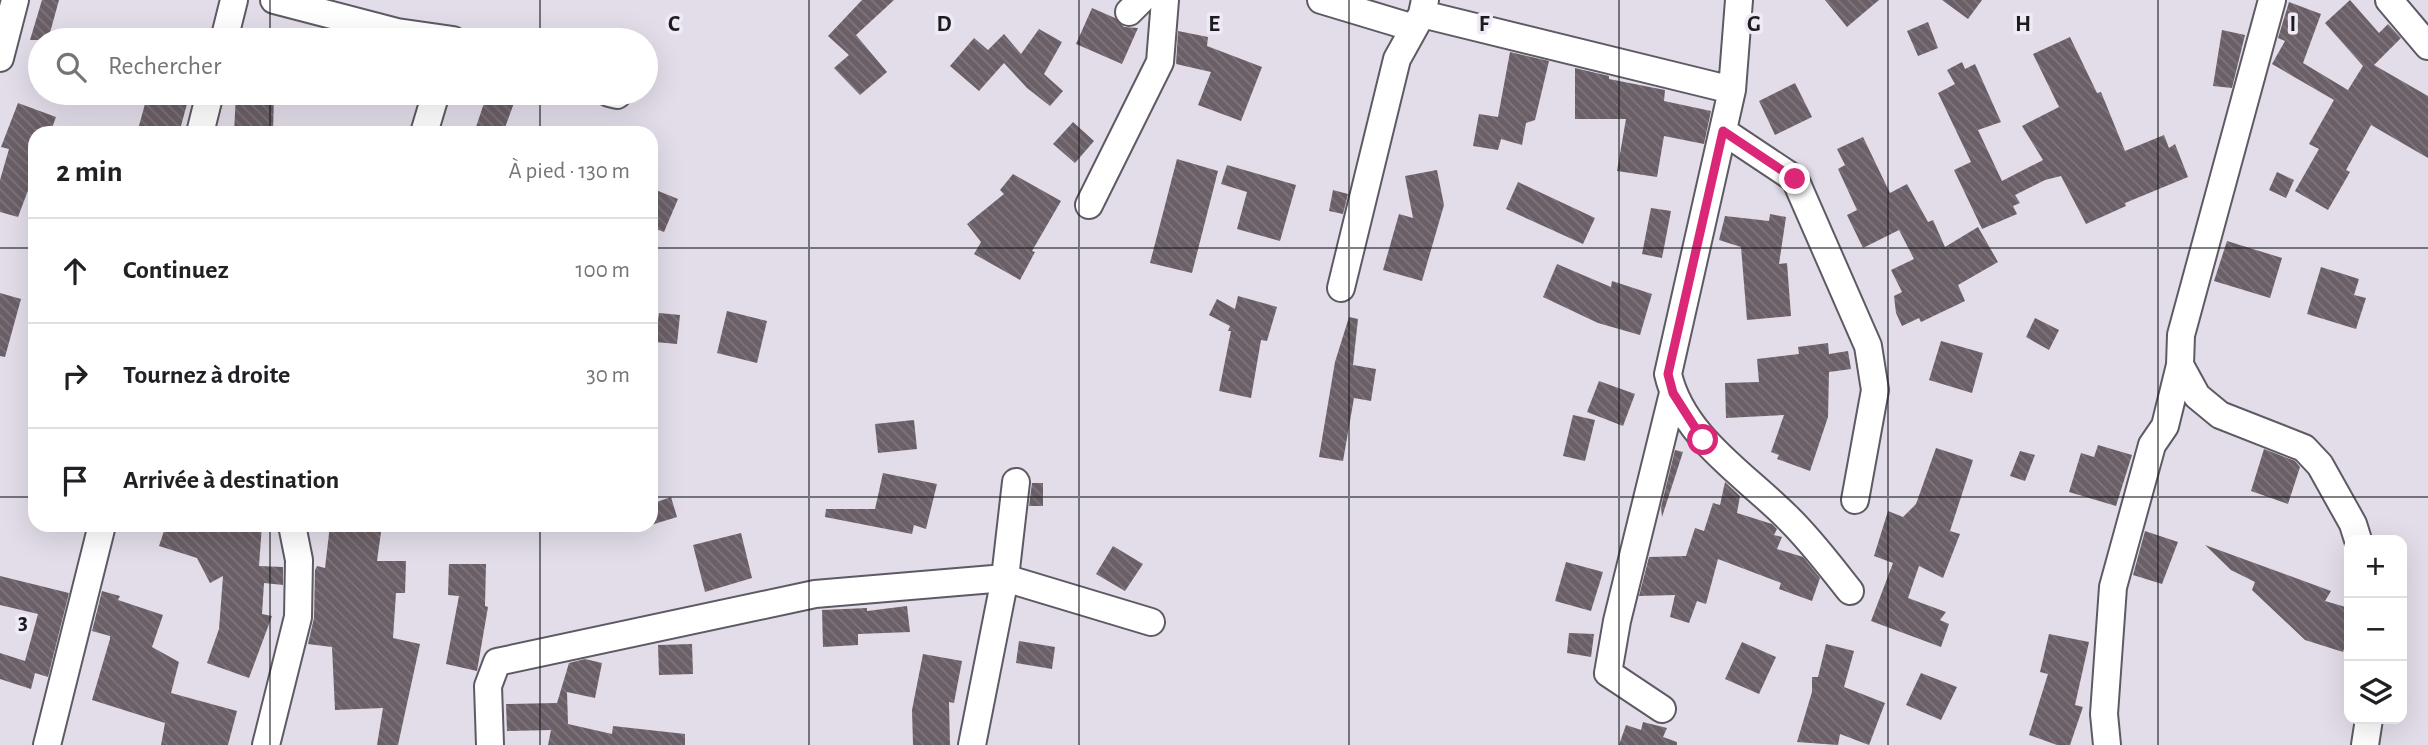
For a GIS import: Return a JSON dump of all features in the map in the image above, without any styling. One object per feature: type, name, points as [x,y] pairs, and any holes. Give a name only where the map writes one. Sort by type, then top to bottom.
[{"type":"street","points":[[0,58],[15,0]]},
{"type":"street","points":[[227,28],[234,0]]},
{"type":"street","points":[[274,0],[382,28]]},
{"type":"street","points":[[1089,205],[1160,62],[1165,0]]},
{"type":"street","points":[[1321,0],[1420,14],[1732,90]]},
{"type":"street","points":[[1739,0],[1732,90],[1668,374],[1673,393],[1703,440],[1789,518],[1850,591]]},
{"type":"street","points":[[2107,745],[2104,714],[2113,587],[2152,445],[2165,426],[2180,365],[2181,335],[2272,0]]},
{"type":"street","points":[[2389,0],[2428,46]]},
{"type":"street","points":[[1341,288],[1397,59],[1420,14]]},
{"type":"street","points":[[202,126],[208,105]]},
{"type":"street","points":[[426,126],[432,105]]},
{"type":"street","points":[[1723,131],[1795,179],[1868,346],[1875,390],[1856,500]]},
{"type":"street","points":[[2180,365],[2197,396],[2220,415],[2304,448],[2320,465],[2356,535]]},
{"type":"street","points":[[1661,709],[1608,673],[1617,621],[1673,393]]},
{"type":"street","points":[[972,745],[1005,578],[1016,482]]},
{"type":"street","points":[[47,745],[100,532]]},
{"type":"street","points":[[265,745],[298,617],[299,560],[293,532]]},
{"type":"street","points":[[490,745],[488,686],[497,662],[815,594],[1005,578],[1151,622]]},
{"type":"street","points":[[2365,745],[2367,724]]},
{"type":"building","points":[[42,0],[59,0],[51,28],[34,28]]},
{"type":"building","points":[[862,0],[894,0],[856,35],[887,72],[860,95],[834,68],[849,55],[828,36]]},
{"type":"building","points":[[1825,0],[1879,0],[1847,27]]},
{"type":"building","points":[[1942,0],[1982,0],[1968,19]]},
{"type":"building","points":[[2350,0],[2379,33],[2388,24],[2401,38],[2374,65],[2428,96],[2428,158],[2371,125],[2346,170],[2350,172],[2328,210],[2295,191],[2319,149],[2309,144],[2334,100],[2272,64],[2285,41],[2278,38],[2289,2],[2321,14],[2303,63],[2348,90],[2363,66],[2325,23]]},
{"type":"building","points":[[1092,8],[1115,18],[1124,27],[1138,28],[1122,64],[1076,44]]},
{"type":"building","points":[[1928,22],[1938,48],[1918,56],[1907,31]]},
{"type":"building","points":[[1039,29],[1062,42],[1044,74],[1063,91],[1050,106],[1027,88],[1004,63],[979,91],[950,66],[974,38],[988,50],[1004,34],[1021,54]]},
{"type":"building","points":[[2222,30],[2245,35],[2232,88],[2213,86]]},
{"type":"building","points":[[1178,31],[1208,37],[1207,46],[1262,67],[1241,121],[1198,105],[1211,72],[1176,64]]},
{"type":"building","points":[[2070,37],[2097,93],[2101,92],[2125,151],[2164,135],[2169,148],[2175,144],[2188,177],[2125,203],[2126,206],[2086,224],[2061,176],[2045,180],[2015,195],[2020,203],[2013,206],[2017,214],[1982,229],[1954,170],[1971,162],[1938,93],[1955,84],[1947,70],[1962,62],[1965,69],[1975,64],[2001,122],[1978,130],[2002,181],[2043,160],[2022,126],[2059,107],[2033,54]]},
{"type":"building","points":[[1510,52],[1549,61],[1535,120],[1526,123],[1522,145],[1501,139],[1498,150],[1473,146],[1479,114],[1498,117]]},
{"type":"building","points":[[1575,68],[1609,76],[1609,79],[1665,90],[1664,101],[1711,111],[1704,144],[1664,136],[1657,177],[1617,171],[1626,119],[1575,119]]},
{"type":"building","points":[[1795,83],[1812,117],[1775,135],[1759,101]]},
{"type":"building","points":[[18,103],[56,117],[53,126],[28,126],[28,191],[18,217],[0,212],[0,180],[9,149],[1,147]]},
{"type":"building","points":[[145,105],[187,105],[181,126],[139,126]]},
{"type":"building","points":[[235,105],[274,105],[273,126],[234,126]]},
{"type":"building","points":[[483,105],[513,105],[506,126],[476,126]]},
{"type":"building","points":[[1073,122],[1094,141],[1075,163],[1053,144]]},
{"type":"building","points":[[1863,137],[1890,193],[1907,184],[1928,222],[1933,220],[1945,247],[1978,227],[1998,262],[1958,285],[1965,301],[1921,322],[1919,318],[1902,326],[1896,313],[1894,296],[1902,292],[1891,270],[1914,259],[1899,230],[1863,248],[1847,215],[1857,210],[1838,169],[1845,165],[1837,149]]},
{"type":"building","points":[[1177,159],[1218,171],[1192,273],[1150,263]]},
{"type":"building","points":[[1227,165],[1296,185],[1280,241],[1237,229],[1247,192],[1221,184]]},
{"type":"building","points":[[1437,170],[1444,205],[1422,281],[1383,270],[1399,214],[1413,218],[1405,176]]},
{"type":"building","points":[[2277,172],[2294,180],[2286,198],[2269,190]]},
{"type":"building","points":[[1013,174],[1061,201],[1032,251],[1035,252],[1020,280],[974,254],[981,242],[967,224],[1004,194],[1000,190]]},
{"type":"building","points":[[1518,182],[1595,218],[1583,244],[1506,209]]},
{"type":"building","points":[[1333,190],[1348,194],[1343,214],[1329,211]]},
{"type":"building","points":[[658,191],[678,199],[664,232],[658,230]]},
{"type":"building","points":[[1651,208],[1671,211],[1662,258],[1642,254]]},
{"type":"building","points":[[1770,214],[1786,217],[1779,264],[1787,263],[1791,316],[1747,320],[1741,247],[1719,240],[1725,216],[1769,221]]},
{"type":"building","points":[[2227,241],[2282,258],[2270,298],[2214,281]]},
{"type":"building","points":[[1557,264],[1611,287],[1612,281],[1652,294],[1640,335],[1598,323],[1543,297]]},
{"type":"building","points":[[2321,267],[2359,279],[2354,295],[2366,298],[2356,329],[2307,314]]},
{"type":"building","points":[[0,293],[21,299],[5,357],[0,356]]},
{"type":"building","points":[[1238,296],[1277,307],[1267,341],[1261,340],[1251,398],[1219,391],[1231,331],[1228,331],[1230,326],[1209,315],[1217,299],[1235,309]]},
{"type":"building","points":[[727,311],[767,321],[757,363],[717,353]]},
{"type":"building","points":[[659,313],[680,315],[677,344],[658,342]]},
{"type":"building","points":[[1349,317],[1358,319],[1353,365],[1376,369],[1371,401],[1354,398],[1343,461],[1319,457],[1335,362]]},
{"type":"building","points":[[2035,318],[2059,330],[2049,350],[2026,337]]},
{"type":"building","points":[[1941,341],[1983,353],[1972,393],[1929,380]]},
{"type":"building","points":[[1828,343],[1829,354],[1848,351],[1851,369],[1829,372],[1828,417],[1810,471],[1777,459],[1779,455],[1771,452],[1784,415],[1726,418],[1725,383],[1759,382],[1757,359],[1799,354],[1798,347]]},
{"type":"building","points":[[1599,381],[1635,394],[1623,426],[1587,412]]},
{"type":"building","points":[[1573,415],[1595,420],[1585,461],[1563,456]]},
{"type":"building","points":[[914,420],[917,449],[878,453],[875,424]]},
{"type":"building","points":[[2098,445],[2132,455],[2116,506],[2069,492],[2081,453],[2094,457]]},
{"type":"building","points":[[1936,448],[1973,460],[1950,531],[1960,534],[1943,578],[1919,566],[1908,598],[1946,612],[1940,620],[1949,624],[1941,647],[1871,621],[1893,563],[1874,556],[1888,511],[1903,517],[1916,504]]},
{"type":"building","points":[[2264,449],[2295,461],[2300,467],[2288,504],[2251,491]]},
{"type":"building","points":[[1675,450],[1683,452],[1662,517],[1661,507]]},
{"type":"building","points":[[2020,451],[2035,455],[2025,481],[2010,476]]},
{"type":"building","points":[[883,473],[937,484],[926,529],[914,525],[912,534],[825,517],[826,509],[875,509]]},
{"type":"building","points":[[1725,482],[1740,496],[1737,513],[1772,524],[1777,529],[1774,535],[1782,537],[1777,549],[1803,557],[1820,578],[1812,601],[1779,589],[1781,583],[1718,559],[1706,604],[1697,601],[1689,623],[1670,617],[1675,595],[1639,596],[1649,557],[1686,556],[1695,528],[1704,531],[1713,503],[1720,505]]},
{"type":"building","points":[[1032,483],[1043,483],[1043,506],[1029,506]]},
{"type":"building","points":[[671,497],[677,517],[658,523],[658,502]]},
{"type":"building","points":[[2145,531],[2178,542],[2162,584],[2133,575]]},
{"type":"building","points":[[164,532],[261,532],[259,566],[283,567],[283,585],[264,583],[262,614],[272,616],[249,678],[207,663],[219,629],[223,576],[210,583],[197,558],[159,546]]},
{"type":"building","points":[[329,532],[381,532],[377,561],[406,561],[405,593],[396,593],[393,638],[420,644],[398,745],[377,745],[383,708],[335,710],[332,647],[308,644],[314,618],[315,570],[317,566],[325,568]]},
{"type":"building","points":[[741,533],[752,578],[705,592],[693,545]]},
{"type":"building","points":[[2205,545],[2331,591],[2325,601],[2344,607],[2343,652],[2305,640],[2252,590],[2255,582],[2231,570]]},
{"type":"building","points":[[1113,546],[1143,564],[1125,591],[1096,574]]},
{"type":"building","points":[[1566,562],[1603,572],[1591,611],[1555,601]]},
{"type":"building","points":[[449,564],[486,564],[485,606],[488,607],[477,671],[446,664],[459,596],[448,595]]},
{"type":"building","points":[[0,576],[69,593],[48,677],[35,673],[31,689],[0,679],[0,653],[25,661],[38,614],[0,605]]},
{"type":"building","points":[[102,591],[120,596],[118,600],[163,615],[152,647],[179,662],[171,693],[237,711],[228,745],[161,745],[165,723],[92,700],[110,639],[110,636],[92,631]]},
{"type":"building","points":[[907,606],[910,632],[858,634],[858,645],[823,647],[822,610],[867,608],[867,611]]},
{"type":"building","points":[[1569,633],[1594,634],[1591,657],[1567,653]]},
{"type":"building","points":[[2049,634],[2089,642],[2075,705],[2083,707],[2070,745],[2057,745],[2029,735],[2048,674],[2040,672]]},
{"type":"building","points":[[1019,641],[1055,647],[1052,669],[1016,663]]},
{"type":"building","points":[[1742,642],[1776,657],[1759,694],[1725,679]]},
{"type":"building","points":[[692,644],[693,674],[659,675],[658,645]]},
{"type":"building","points":[[1826,644],[1854,651],[1844,687],[1885,703],[1869,745],[1840,734],[1838,745],[1797,742],[1812,692],[1812,677],[1818,677]]},
{"type":"building","points":[[923,654],[962,661],[954,703],[949,702],[950,745],[913,745],[912,710]]},
{"type":"building","points":[[585,659],[602,663],[595,698],[567,692],[568,724],[612,734],[613,726],[685,734],[685,745],[548,745],[551,730],[507,731],[506,704],[557,703],[569,663]]},
{"type":"building","points":[[1921,673],[1957,687],[1941,720],[1906,705]]},
{"type":"building","points":[[1643,722],[1667,728],[1663,737],[1677,742],[1677,745],[1619,745],[1626,725],[1641,730]]},
{"type":"route","points":[[1703,440],[1673,393],[1668,374],[1723,131],[1795,179]]}]
